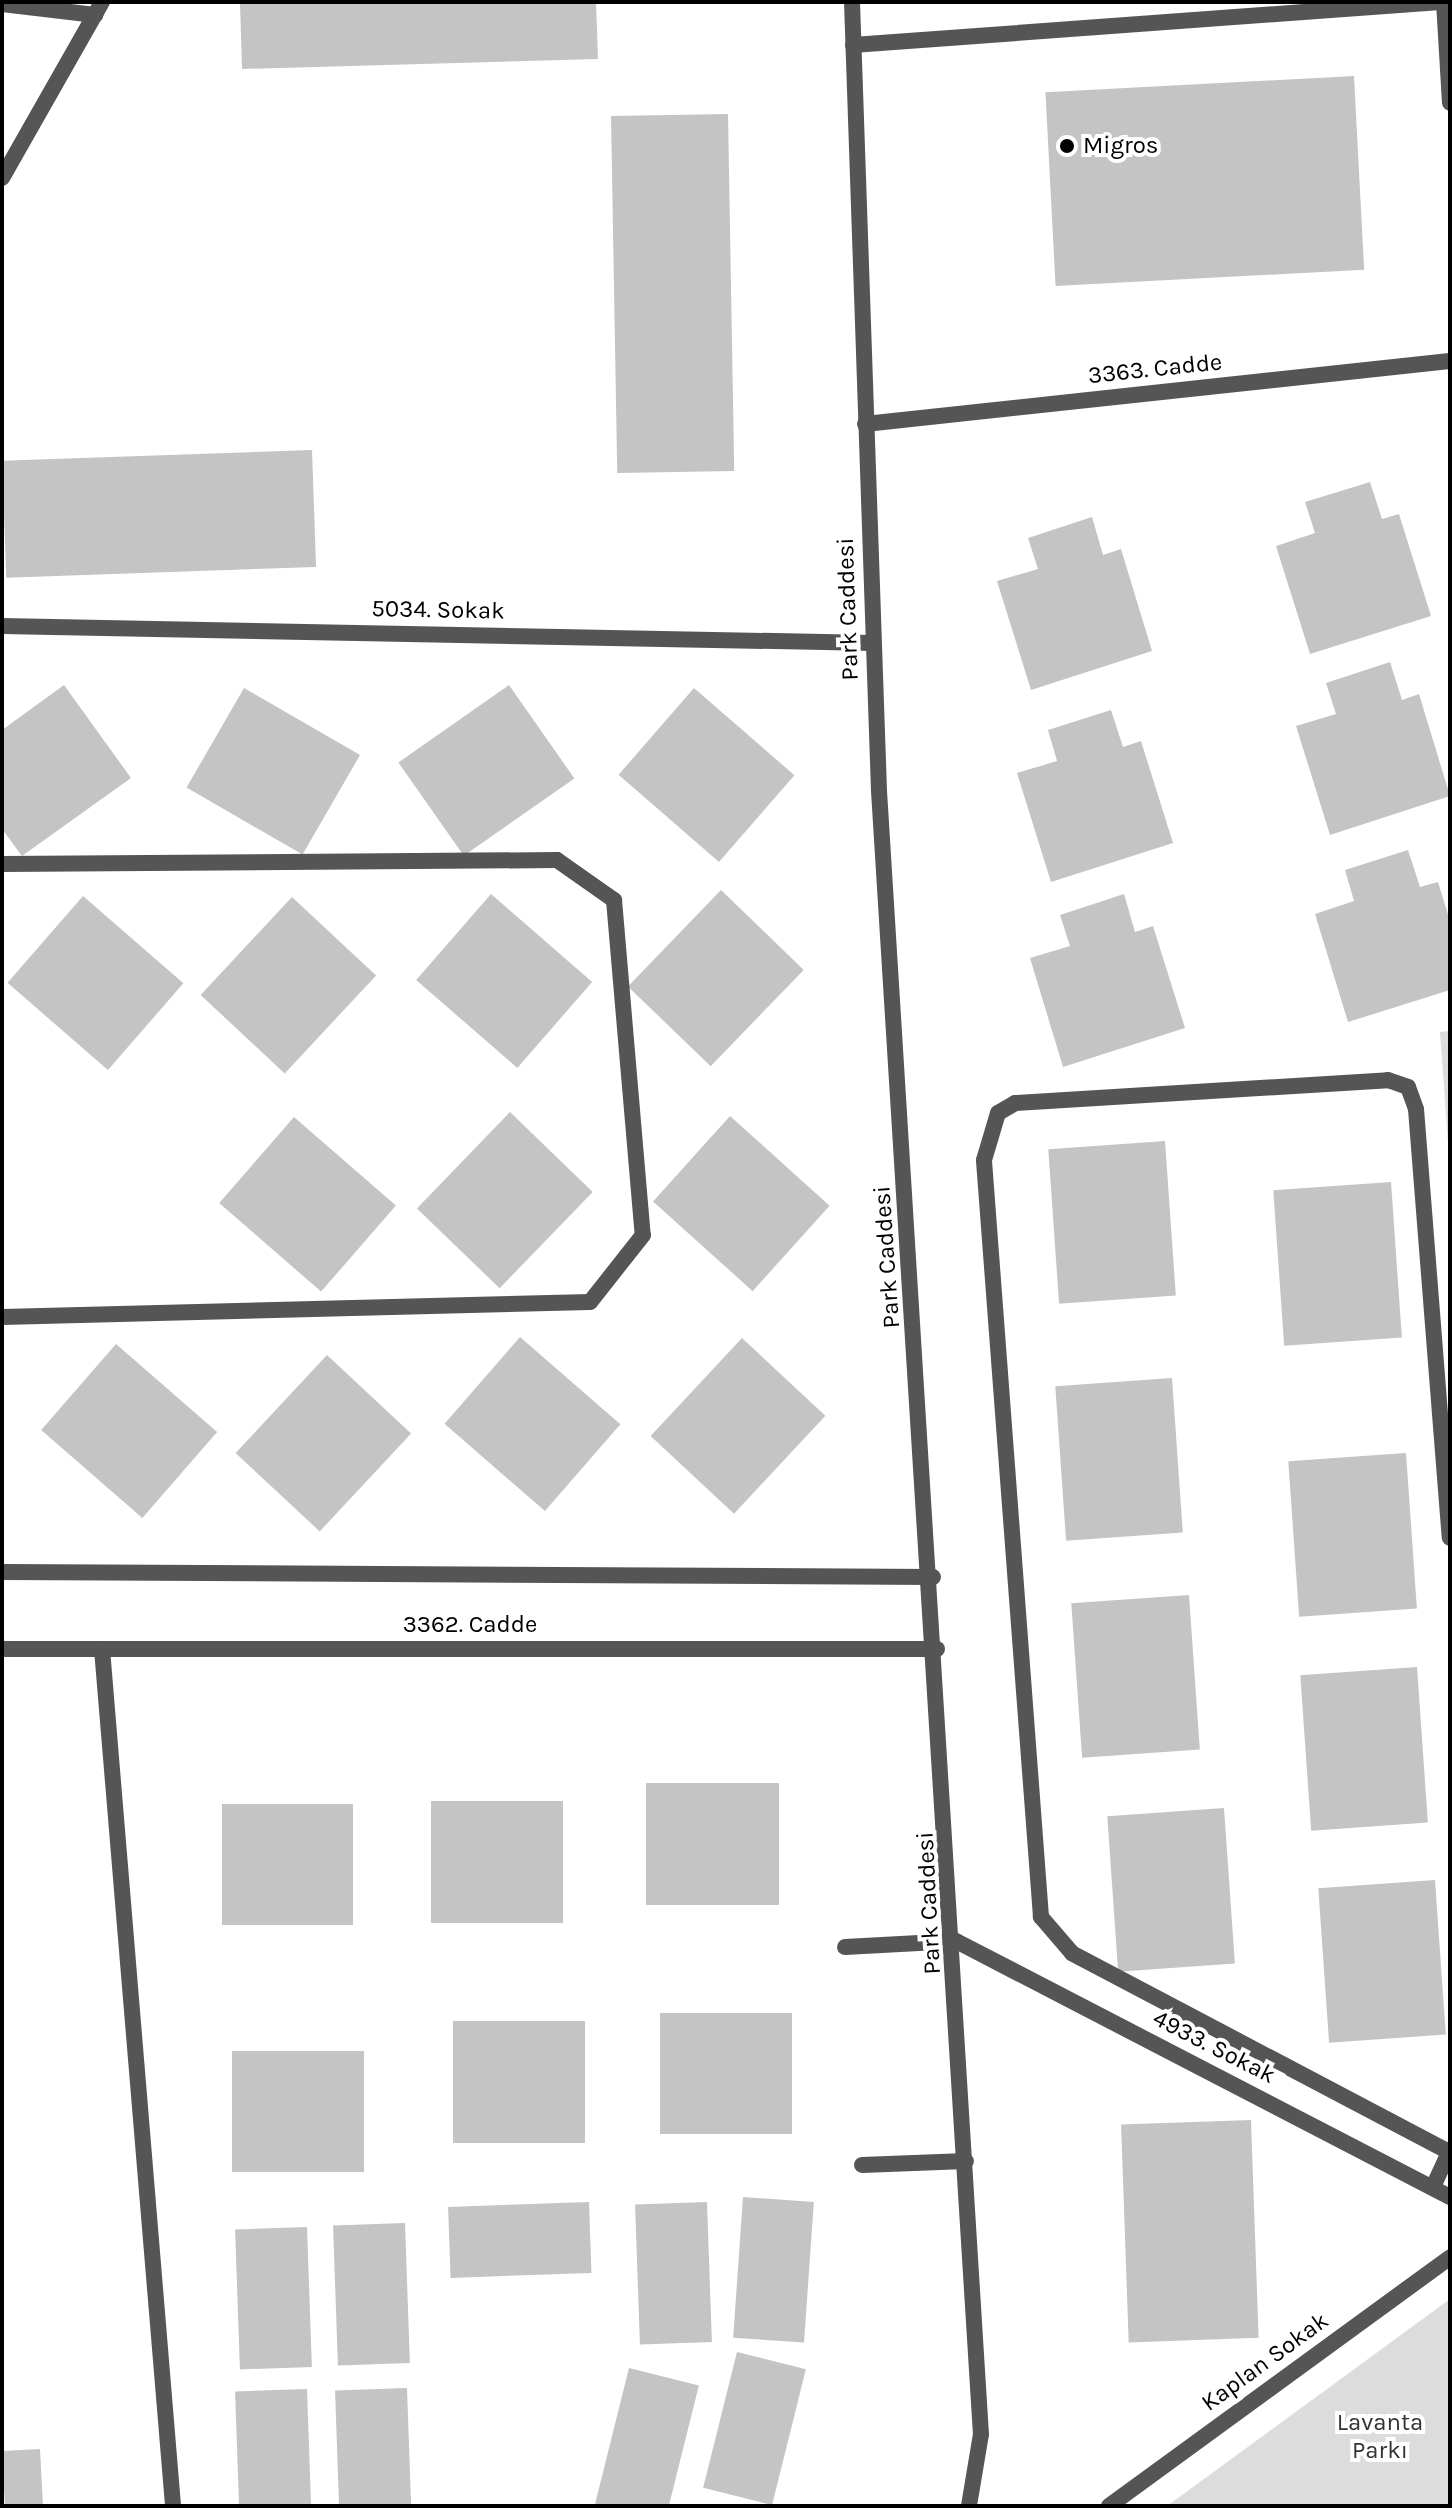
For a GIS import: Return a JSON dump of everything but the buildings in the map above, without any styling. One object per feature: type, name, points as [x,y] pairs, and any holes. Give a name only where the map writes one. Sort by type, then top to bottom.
[{"type":"street","name":"Park Caddesi","points":[[852,2],[873,643],[956,1941],[981,2434],[969,2506]]},
{"type":"street","points":[[853,45],[1442,2],[1450,103]]},
{"type":"street","points":[[2,4],[98,8],[2,178]]},
{"type":"street","name":"3363. Cadde","points":[[865,424],[1450,361]]},
{"type":"street","name":"5034. Sokak","points":[[2,626],[873,643]]},
{"type":"street","points":[[2,864],[557,860],[614,900],[643,1235],[590,1302],[2,1317]]},
{"type":"street","points":[[1433,2187],[1449,2151],[1072,1953],[1041,1917],[984,1160],[998,1113],[1031,1102],[1388,1080],[1408,1087],[1416,1109],[1450,1538]]},
{"type":"street","name":"3362. Cadde","points":[[2,1572],[933,1577]]},
{"type":"street","name":"3362. Cadde","points":[[2,1649],[937,1649]]},
{"type":"street","points":[[102,1649],[173,2506]]},
{"type":"street","points":[[845,1947],[956,1941]]},
{"type":"street","name":"4933. Sokak","points":[[956,1941],[1450,2197]]},
{"type":"street","points":[[862,2165],[966,2161]]},
{"type":"street","name":"Kaplan Sokak","points":[[1109,2506],[1450,2257]]},
{"type":"green space","points":[[1450,1031],[1450,1171],[1440,1032]]},
{"type":"green space","name":"Lavanta Parkı","points":[[1450,2299],[1450,2506],[1167,2506]]},
{"type":"place","name":"Migros","points":[[1067,146]]}]
